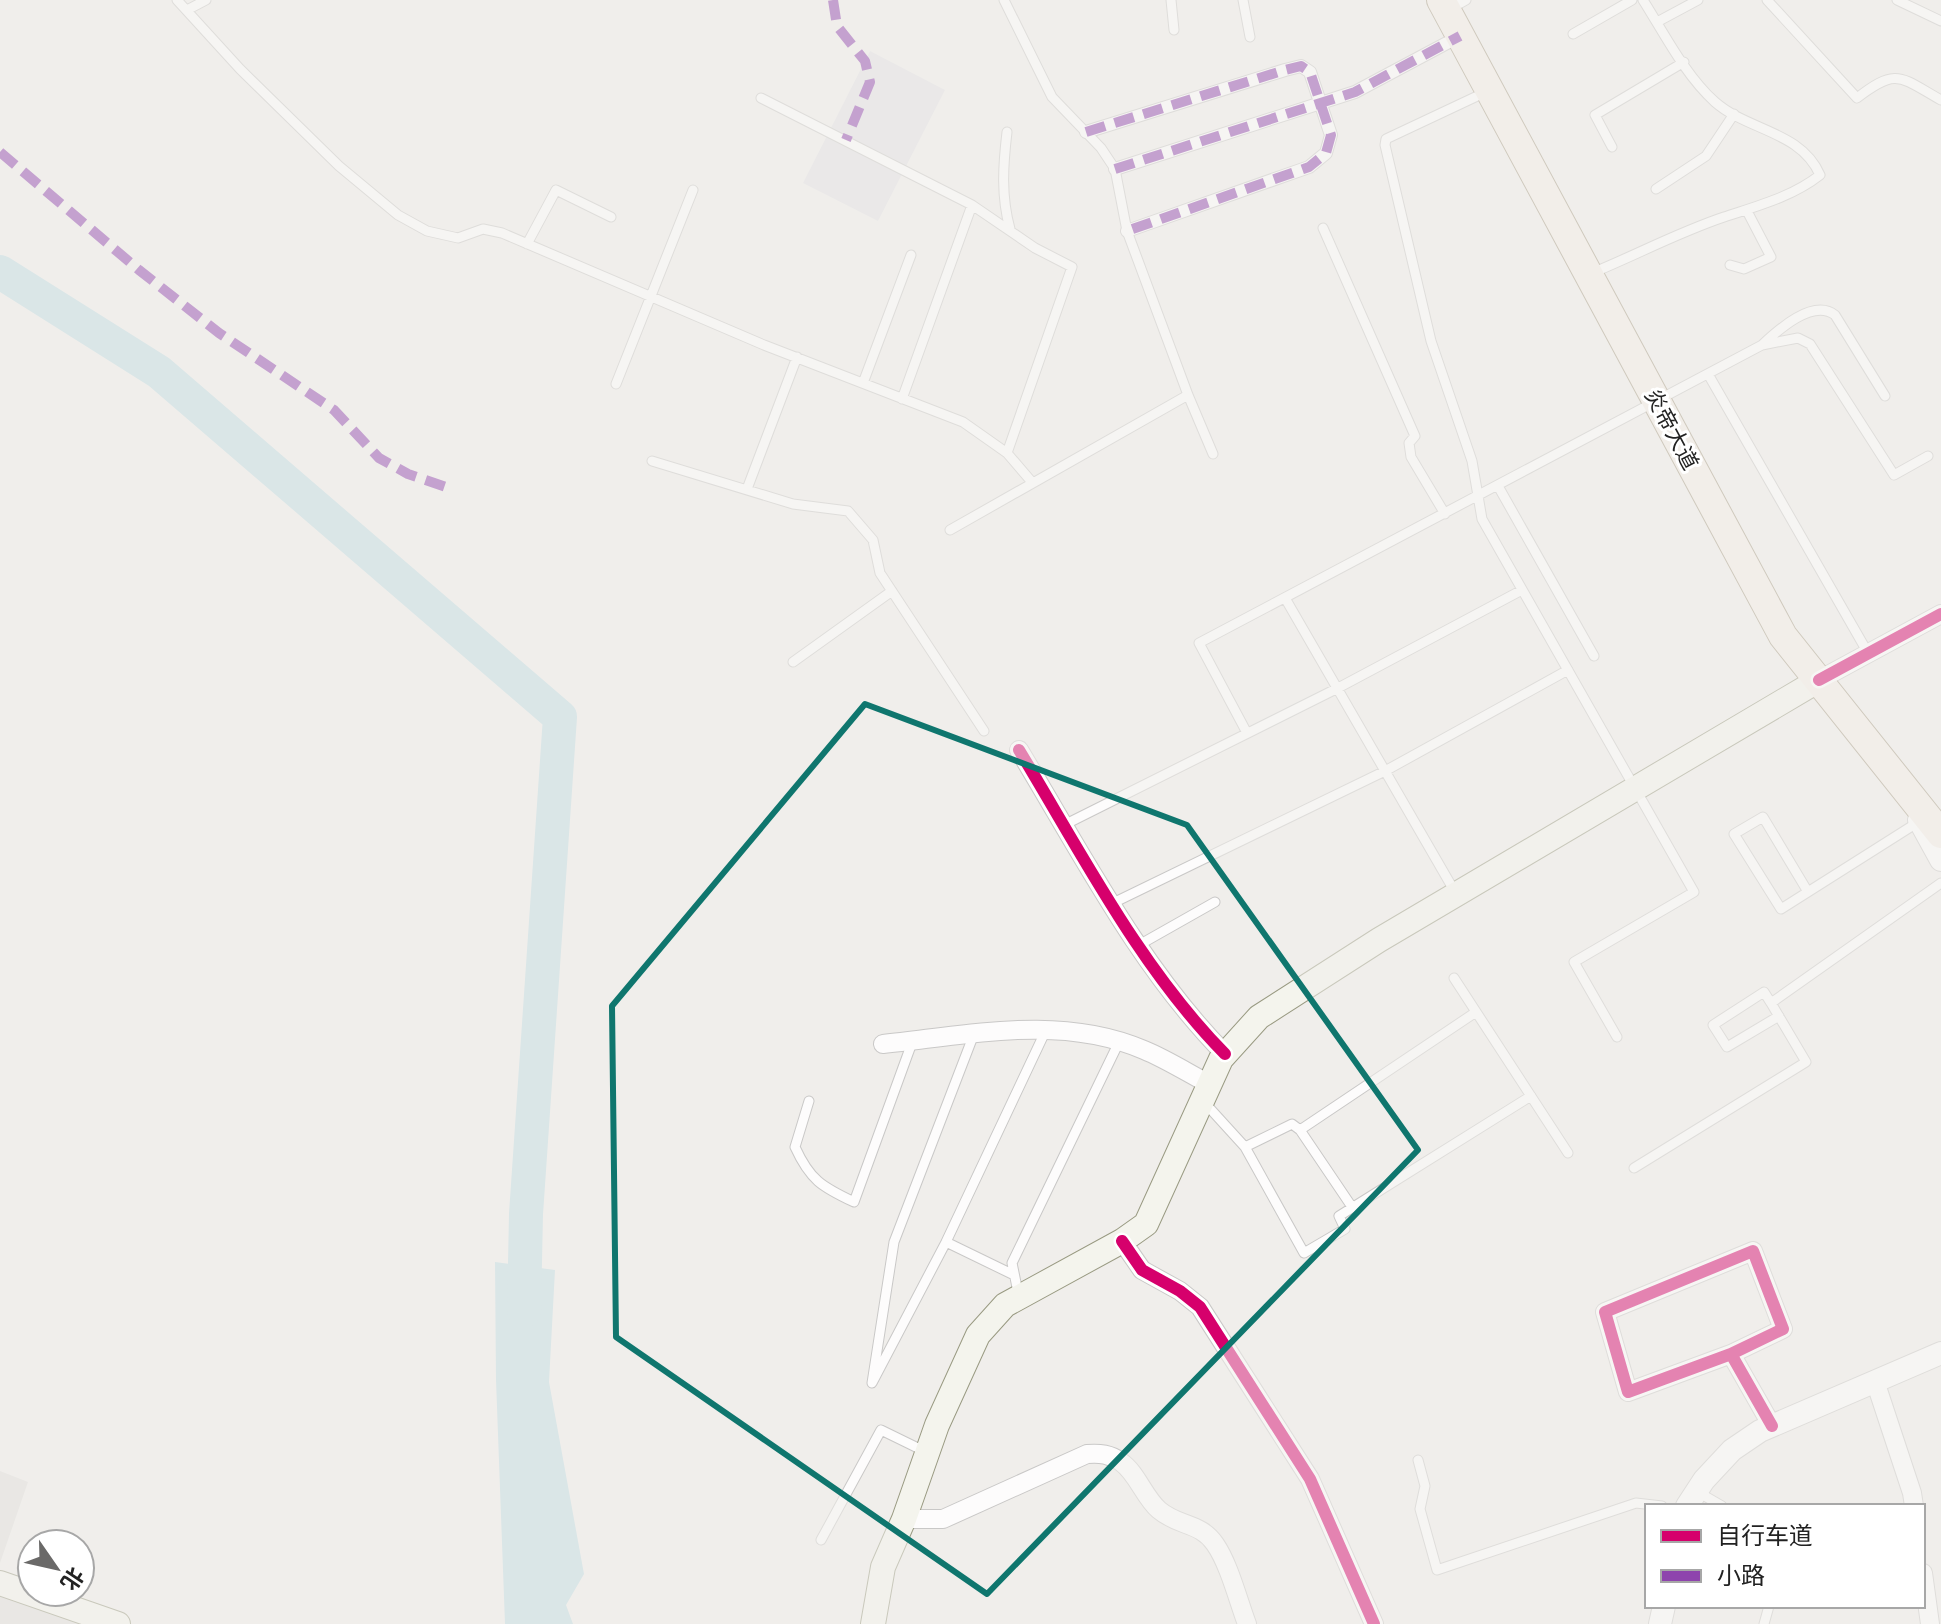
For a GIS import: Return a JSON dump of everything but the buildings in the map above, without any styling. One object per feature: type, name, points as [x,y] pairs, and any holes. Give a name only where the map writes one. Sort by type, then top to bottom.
[{"type":"main road","name":"炎帝大道","points":[[1451,4],[1460,36],[1783,636],[1896,777],[1930,827]]},
{"type":"main road","points":[[873,1624],[883,1567],[904,1519],[937,1425],[978,1335],[1005,1305],[1017,1286],[1122,1241],[1146,1224],[1225,1054],[1259,1017],[1456,895],[1819,680]]},
{"type":"main road","points":[[0,1583],[118,1624]]},
{"type":"street","points":[[1115,169],[1355,92],[1460,36]]},
{"type":"street","points":[[1086,132],[1301,66],[1310,72],[1331,135],[1326,153],[1309,167],[1127,231]]},
{"type":"street","points":[[1819,680],[1941,614]]},
{"type":"street","points":[[1019,750],[1139,945],[1195,1023],[1225,1054]]},
{"type":"street","points":[[1930,827],[1941,860]]},
{"type":"street","points":[[883,1044],[1047,1028],[1143,1049],[1206,1092]]},
{"type":"street","points":[[1122,1241],[1142,1270],[1180,1291],[1200,1307],[1310,1479],[1374,1624]]},
{"type":"street","points":[[1753,1251],[1783,1329],[1731,1354],[1628,1392],[1605,1312],[1753,1251]]},
{"type":"street","points":[[1692,1499],[1732,1450],[1772,1426],[1941,1353]]},
{"type":"street","points":[[1731,1354],[1772,1426]]},
{"type":"street","points":[[1875,1381],[1914,1504]]},
{"type":"street","points":[[904,1519],[943,1519],[1087,1454],[1104,1453],[1124,1463],[1157,1508],[1178,1523],[1195,1526],[1207,1533],[1217,1546],[1247,1624]]},
{"type":"street","points":[[1925,1588],[1930,1624]]},
{"type":"lane","points":[[177,0],[240,69],[339,166],[398,215],[427,231],[458,238],[483,229],[502,233],[797,357],[963,422],[1007,453],[1031,481]]},
{"type":"lane","points":[[187,10],[206,0]]},
{"type":"lane","points":[[1004,0],[1052,97],[1101,148],[1115,169],[1127,231],[1213,454]]},
{"type":"lane","points":[[1171,0],[1174,30]]},
{"type":"lane","points":[[1243,0],[1250,37]]},
{"type":"lane","points":[[1573,34],[1632,0]]},
{"type":"lane","points":[[1589,275],[1725,217],[1747,211],[1809,184],[1820,175],[1816,166],[1779,133],[1745,121],[1715,102],[1643,0]]},
{"type":"lane","points":[[1657,22],[1698,0]]},
{"type":"lane","points":[[1767,0],[1857,98],[1879,81],[1893,78],[1906,80],[1941,100]]},
{"type":"lane","points":[[1897,0],[1941,21]]},
{"type":"lane","points":[[1612,147],[1595,115],[1684,62]]},
{"type":"lane","points":[[1490,90],[1386,139],[1385,145],[1431,341],[1472,461],[1482,519],[1694,892],[1574,962],[1617,1037]]},
{"type":"lane","points":[[761,98],[972,205],[1035,248],[1072,267],[1007,453]]},
{"type":"lane","points":[[1656,189],[1706,156],[1734,114]]},
{"type":"lane","points":[[1007,132],[1004,204],[1010,229]]},
{"type":"lane","points":[[527,244],[556,190],[611,217]]},
{"type":"lane","points":[[616,384],[693,190]]},
{"type":"lane","points":[[902,399],[972,205]]},
{"type":"lane","points":[[1730,265],[1744,269],[1771,257],[1747,211]]},
{"type":"lane","points":[[1323,228],[1415,436],[1409,443],[1411,457],[1445,514]]},
{"type":"lane","points":[[863,383],[911,255]]},
{"type":"lane","points":[[1247,733],[1199,643],[1762,345],[1790,323],[1815,309],[1828,310],[1835,315],[1885,396]]},
{"type":"lane","points":[[1762,345],[1798,338],[1810,344],[1894,475],[1928,456]]},
{"type":"lane","points":[[747,489],[797,357]]},
{"type":"lane","points":[[1708,374],[1868,653]]},
{"type":"lane","points":[[950,530],[1031,481],[1188,395]]},
{"type":"lane","points":[[652,461],[793,504],[848,511],[873,540],[880,573],[984,731]]},
{"type":"lane","points":[[1498,486],[1594,656]]},
{"type":"lane","points":[[1064,825],[1338,688],[1522,590]]},
{"type":"lane","points":[[793,662],[892,591]]},
{"type":"lane","points":[[1285,598],[1456,895]]},
{"type":"lane","points":[[1113,903],[1385,771],[1568,670]]},
{"type":"lane","points":[[1808,892],[1763,817],[1734,834],[1781,909],[1930,827]]},
{"type":"lane","points":[[1771,1003],[1941,883]]},
{"type":"lane","points":[[1139,945],[1215,902]]},
{"type":"lane","points":[[1454,978],[1568,1153]]},
{"type":"lane","points":[[1634,1168],[1806,1062],[1779,1016],[1764,992],[1713,1025],[1727,1047],[1779,1016]]},
{"type":"lane","points":[[1300,1130],[1476,1012]]},
{"type":"lane","points":[[974,1034],[894,1242],[872,1383],[946,1242],[1047,1028]]},
{"type":"lane","points":[[809,1101],[795,1147],[805,1169],[823,1188],[854,1202],[913,1040]]},
{"type":"lane","points":[[1017,1286],[1012,1263],[1119,1042]]},
{"type":"lane","points":[[1206,1092],[1245,1147],[1304,1253],[1345,1229],[1339,1216],[1352,1207],[1531,1096]]},
{"type":"lane","points":[[1245,1147],[1292,1124],[1300,1130],[1352,1207]]},
{"type":"lane","points":[[946,1242],[1017,1286]]},
{"type":"lane","points":[[821,1540],[881,1430],[927,1453]]},
{"type":"lane","points":[[1418,1460],[1425,1486],[1420,1509],[1437,1570],[1636,1503],[1645,1504]]},
{"type":"lane","points":[[1692,1499],[1713,1504]]},
{"type":"highlighted area","points":[[865,704],[1187,825],[1418,1150],[987,1594],[616,1337],[612,1006]]},
{"type":"shaded area","points":[[870,51],[945,90],[878,221],[803,183]]},
{"type":"shaded area","points":[[0,1471],[28,1482],[0,1563]]},
{"type":"shaded area","points":[[0,1583],[16,1589],[16,1608],[72,1608],[118,1624],[0,1624]]},
{"type":"water","points":[[495,1262],[555,1270],[549,1382],[584,1574],[566,1605],[573,1624],[505,1624]]},
{"type":"waterway","points":[[0,272],[159,372],[560,717],[526,1214],[524,1311]]},
{"type":"marked path","points":[[833,0],[837,26],[865,61],[870,82],[846,140]]},
{"type":"marked path","points":[[1115,169],[1355,92],[1460,36]]},
{"type":"marked path","points":[[1086,132],[1285,70],[1301,66],[1310,72],[1331,135],[1326,153],[1309,167],[1127,231]]},
{"type":"marked path","points":[[0,152],[139,270],[219,333],[334,410],[379,458],[408,474],[452,489]]},
{"type":"cycle path","points":[[1819,680],[1941,614]]},
{"type":"cycle path","points":[[1019,750],[1139,947],[1194,1020],[1225,1054]]},
{"type":"cycle path","points":[[1122,1241],[1142,1270],[1180,1291],[1200,1307],[1310,1479],[1374,1624]]},
{"type":"cycle path","points":[[1731,1354],[1628,1392],[1605,1312],[1753,1251],[1783,1329],[1731,1354],[1772,1426]]}]
